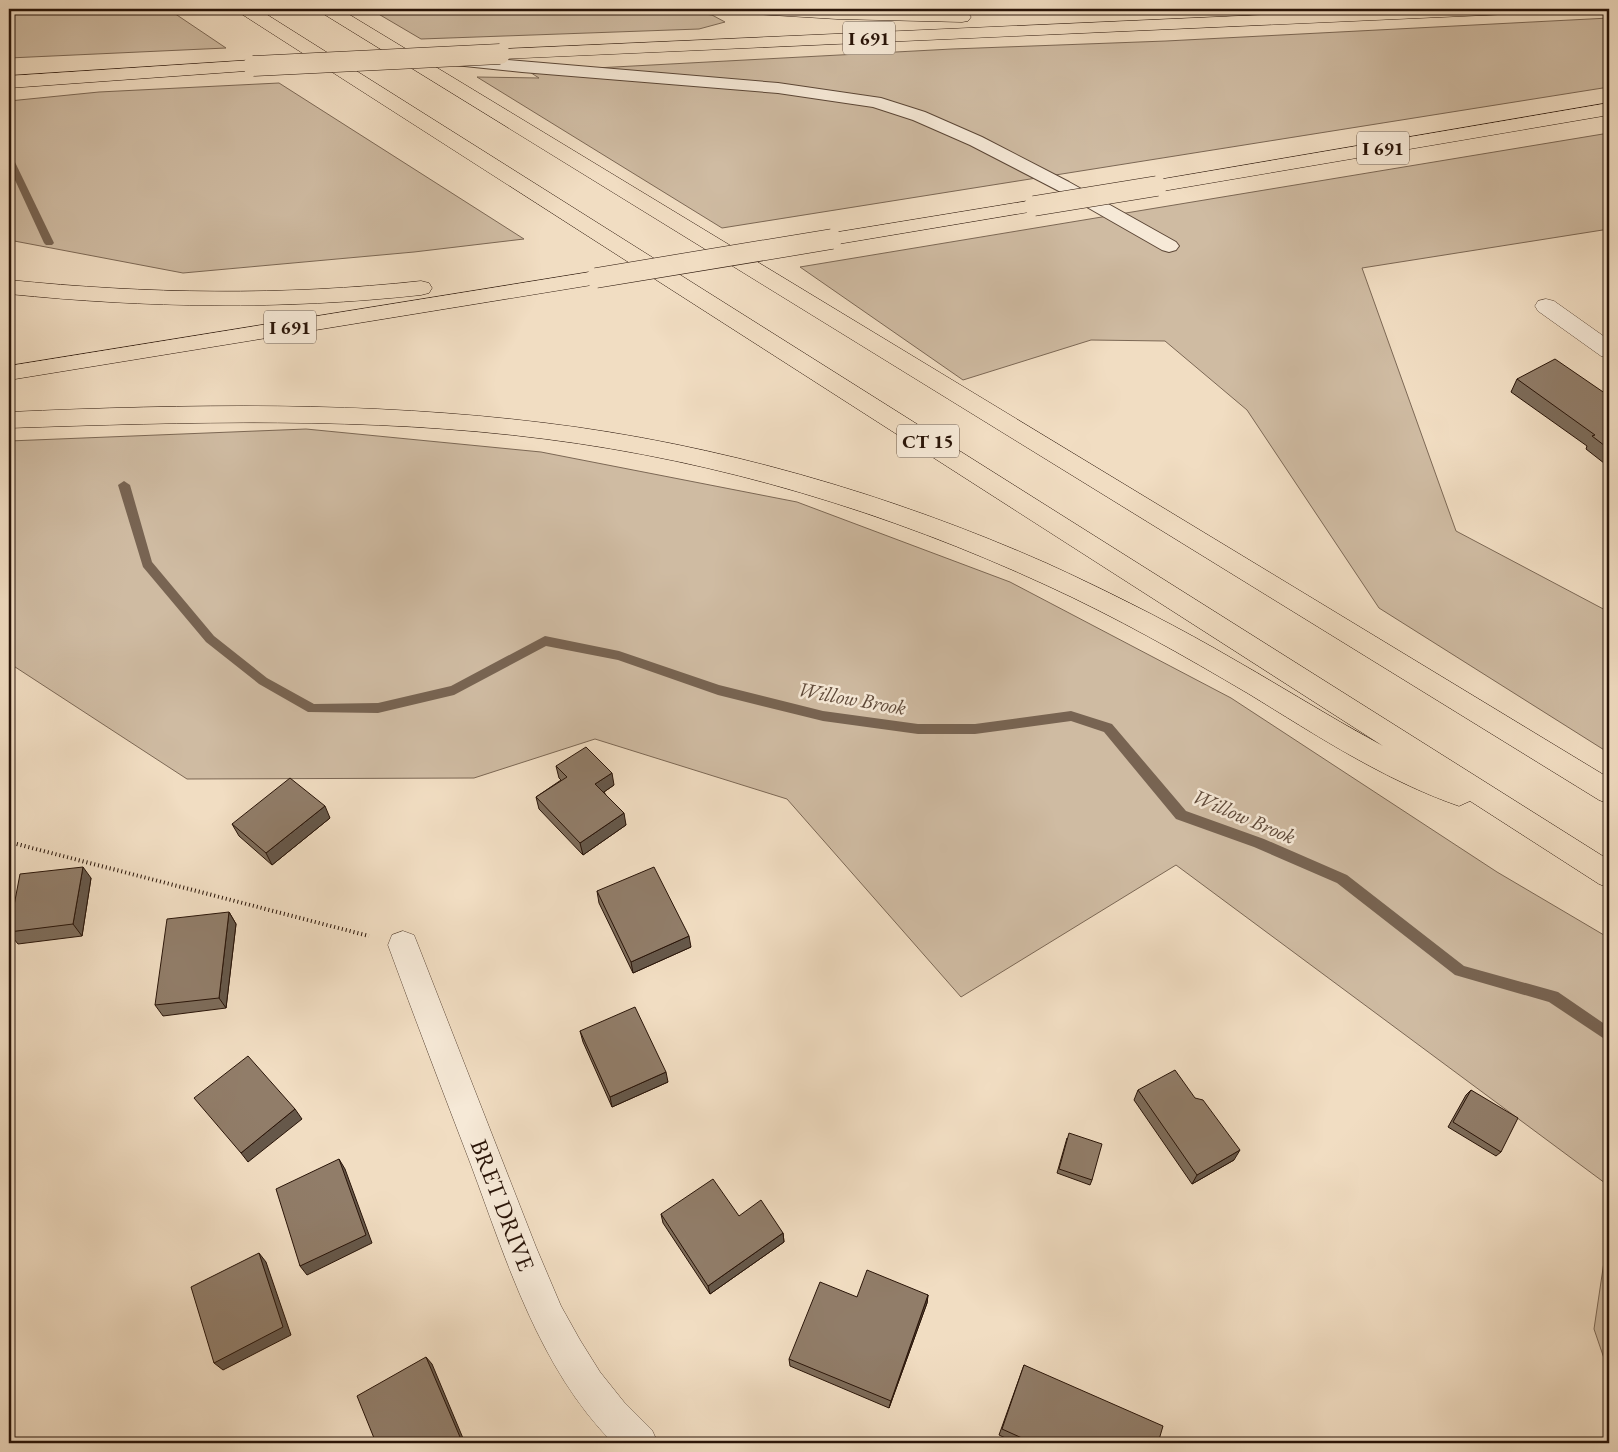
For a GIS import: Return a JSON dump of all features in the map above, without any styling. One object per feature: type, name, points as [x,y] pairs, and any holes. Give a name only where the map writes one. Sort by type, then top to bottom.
[{"type":"highway","name":"CT 15","points":[[246,9],[1609,875]]},
{"type":"highway","name":"CT 15","points":[[328,9],[1609,792]]},
{"type":"highway","points":[[755,9],[940,17],[1155,14],[1238,22]]},
{"type":"highway","name":"I 691","points":[[9,82],[252,66],[434,57],[1509,9]]},
{"type":"highway","name":"I 691","points":[[9,373],[568,279],[596,278],[1157,186],[1609,109]]},
{"type":"highway","points":[[9,287],[126,297],[255,300],[335,296],[432,286],[568,279]]},
{"type":"highway","points":[[9,420],[229,414],[350,416],[451,421],[548,431],[601,439],[643,446],[746,470],[894,513],[1033,568],[1085,592],[1176,639],[1377,757],[1443,787],[1518,816]]},
{"type":"street","points":[[1546,306],[1609,351]]},
{"type":"street","name":"BRET DRIVE","points":[[403,945],[543,1309],[575,1369],[619,1426],[638,1443]]},
{"type":"lane","points":[[434,57],[522,68],[778,88],[875,102],[919,116],[976,141],[1063,186],[1169,246]]},
{"type":"path","points":[[9,842],[403,945]]},
{"type":"shaded area","points":[[9,9],[168,9],[226,48],[9,58]]},
{"type":"shaded area","points":[[370,9],[665,9],[712,15],[725,22],[699,29],[421,39]]},
{"type":"shaded area","points":[[1609,18],[1609,87],[722,228],[477,77],[539,78],[522,67],[558,70],[952,49],[1166,41]]},
{"type":"shaded area","points":[[279,83],[524,239],[414,252],[183,273],[9,240],[9,101],[99,92]]},
{"type":"shaded area","points":[[1609,133],[1609,229],[1362,268],[1456,531],[1609,612],[1609,753],[1379,608],[1247,410],[1165,341],[1091,340],[963,380],[800,267]]},
{"type":"shaded area","points":[[306,429],[541,452],[797,502],[1010,582],[1231,698],[1497,872],[1609,938],[1609,1186],[1176,865],[961,997],[787,799],[595,739],[474,778],[187,779],[9,663],[9,441]]},
{"type":"shaded area","points":[[1609,1228],[1609,1373],[1594,1329]]},
{"type":"building","points":[[1555,359],[1609,396],[1609,449],[1592,436],[1595,435],[1517,379]]},
{"type":"building","points":[[586,747],[612,773],[595,784],[624,813],[580,843],[536,797],[567,777],[556,766]]},
{"type":"building","points":[[290,778],[325,806],[266,853],[232,824]]},
{"type":"building","points":[[83,867],[73,924],[9,932],[20,874]]},
{"type":"building","points":[[654,867],[689,936],[631,962],[597,891]]},
{"type":"building","points":[[229,912],[219,998],[155,1005],[167,919]]},
{"type":"building","points":[[635,1007],[666,1072],[610,1097],[580,1031]]},
{"type":"building","points":[[248,1056],[295,1109],[241,1153],[194,1098]]},
{"type":"building","points":[[1175,1070],[1195,1098],[1203,1100],[1240,1150],[1197,1175],[1138,1090]]},
{"type":"building","points":[[1471,1090],[1518,1118],[1501,1152],[1453,1122]]},
{"type":"building","points":[[1069,1133],[1102,1144],[1092,1180],[1059,1169]]},
{"type":"building","points":[[339,1159],[366,1235],[300,1266],[276,1189]]},
{"type":"building","points":[[713,1179],[739,1216],[761,1200],[783,1233],[708,1286],[661,1214]]},
{"type":"building","points":[[259,1253],[283,1327],[214,1363],[191,1287]]},
{"type":"building","points":[[867,1270],[928,1295],[891,1401],[789,1359],[820,1282],[857,1297]]},
{"type":"building","points":[[426,1357],[460,1437],[450,1443],[376,1443],[357,1396]]},
{"type":"building","points":[[1024,1365],[1163,1426],[1158,1443],[1033,1443],[1002,1429]]},
{"type":"waterway","name":"Willow Brook","points":[[9,158],[49,243]]},
{"type":"waterway","name":"Willow Brook","points":[[124,485],[147,564],[210,639],[263,681],[312,709],[378,708],[454,690],[545,641],[619,656],[718,690],[823,716],[918,729],[975,729],[1071,716],[1108,728],[1181,815],[1259,843],[1342,879],[1460,971],[1553,997],[1609,1035]]}]
